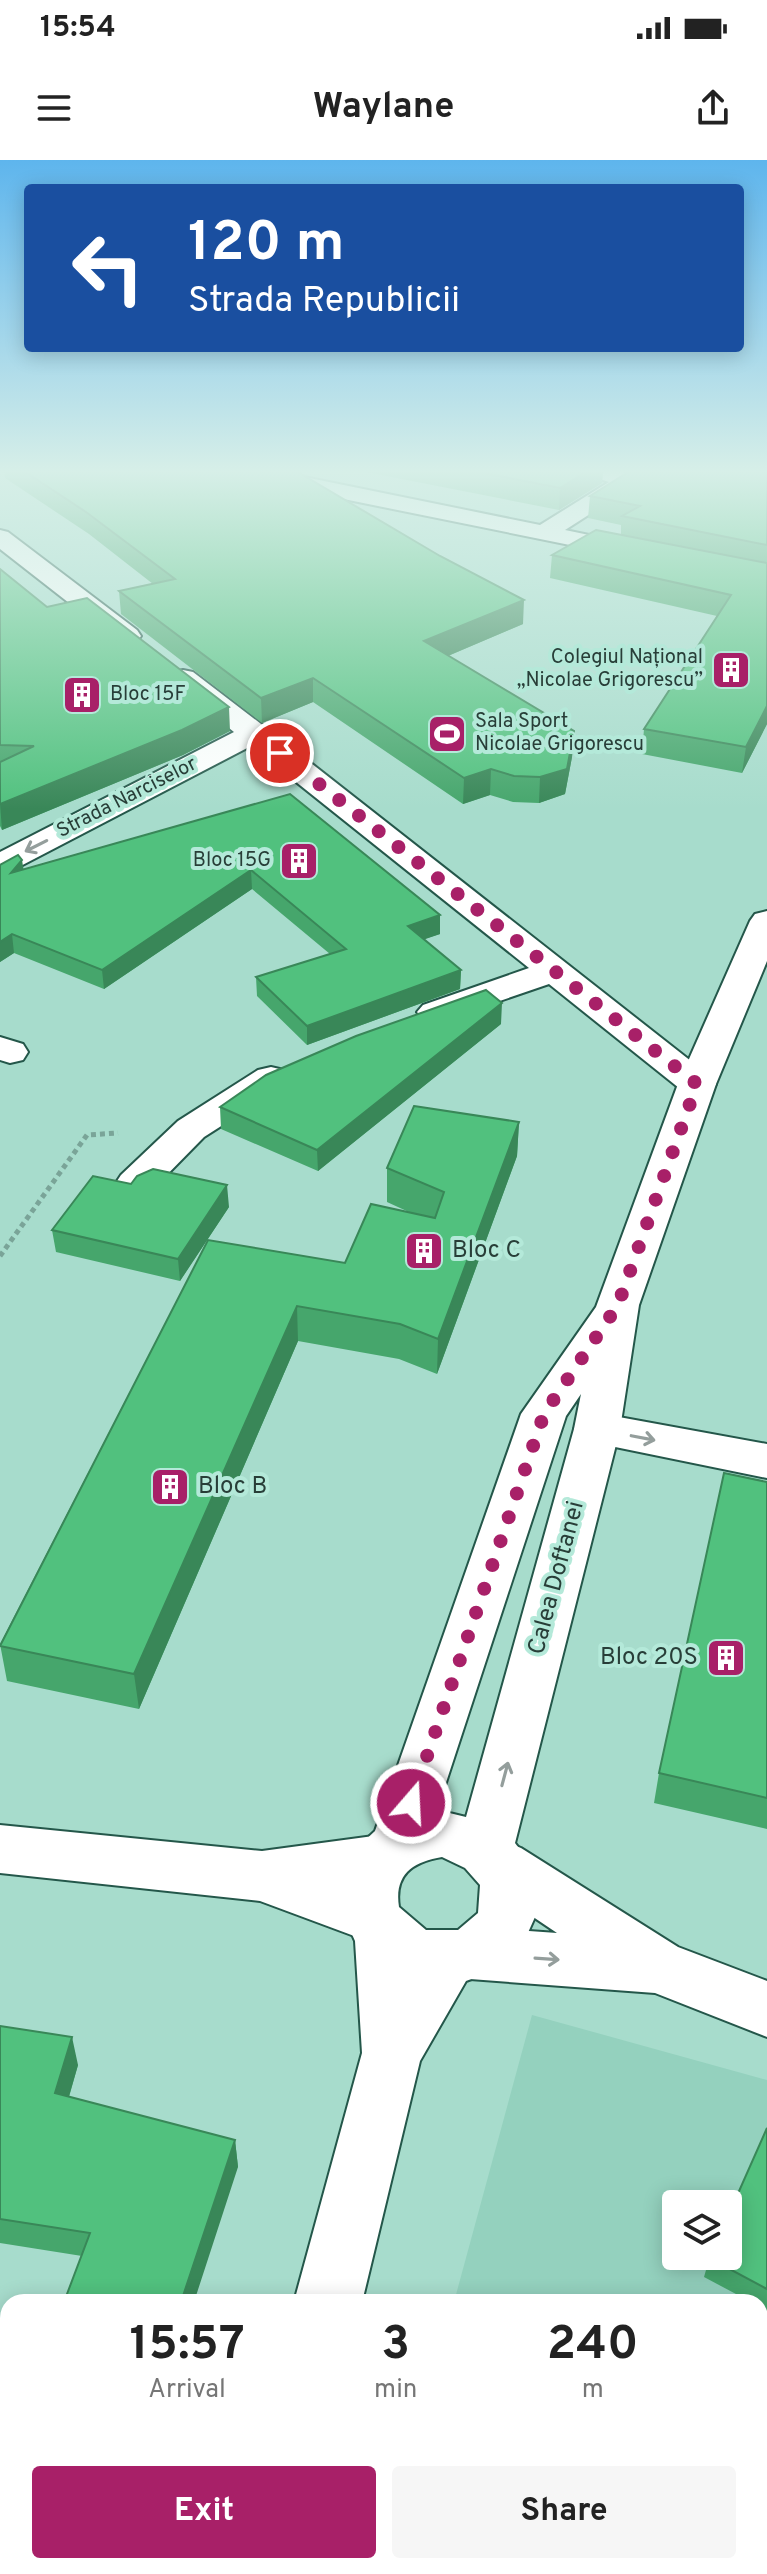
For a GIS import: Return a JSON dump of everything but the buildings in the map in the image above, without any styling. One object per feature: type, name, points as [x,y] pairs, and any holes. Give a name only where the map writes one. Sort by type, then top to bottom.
[{"type":"street","points":[[61,584],[255,733],[697,1084]]},
{"type":"street","name":"Strada Narciselor","points":[[0,864],[255,733]]},
{"type":"street","name":"Calea Doftanei","points":[[493,1857],[597,1429],[618,1305],[697,1084],[767,921]]},
{"type":"street","points":[[409,1022],[556,970]]},
{"type":"street","points":[[135,1184],[191,1129],[253,1086],[306,1061]]},
{"type":"street","name":"Calea Doftanei","points":[[389,1852],[544,1414],[618,1305]]},
{"type":"street","points":[[597,1429],[767,1461]]},
{"type":"street","points":[[0,1849],[262,1876],[389,1852],[419,1836],[442,1833],[465,1838],[657,1966],[767,2009]]},
{"type":"street","points":[[389,1852],[371,1877],[368,1897],[378,1926],[392,2053]]},
{"type":"street","points":[[330,2294],[392,2053],[458,1956],[490,1942],[503,1925],[510,1905],[509,1885],[493,1857]]},
{"type":"street","points":[[262,1876],[378,1926],[402,1949],[423,1957],[657,1966]]},
{"type":"path","points":[[0,1256],[87,1135]]},
{"type":"shaded area","points":[[532,2015],[767,2080],[767,2294],[456,2294]]},
{"type":"place","name":"Colegiul Național „Nicolae Grigorescu”","points":[[731,670]]},
{"type":"place","name":"Bloc 15F","points":[[82,695]]},
{"type":"place","name":"Sala Sport Nicolae Grigorescu","points":[[447,734]]},
{"type":"place","name":"Bloc 15G","points":[[299,861]]},
{"type":"place","name":"Bloc C","points":[[424,1251]]},
{"type":"place","name":"Bloc B","points":[[170,1487]]},
{"type":"place","name":"Bloc 20S","points":[[726,1658]]},
{"type":"route","points":[[280,753],[697,1084],[618,1305],[544,1414],[411,1803]]}]
